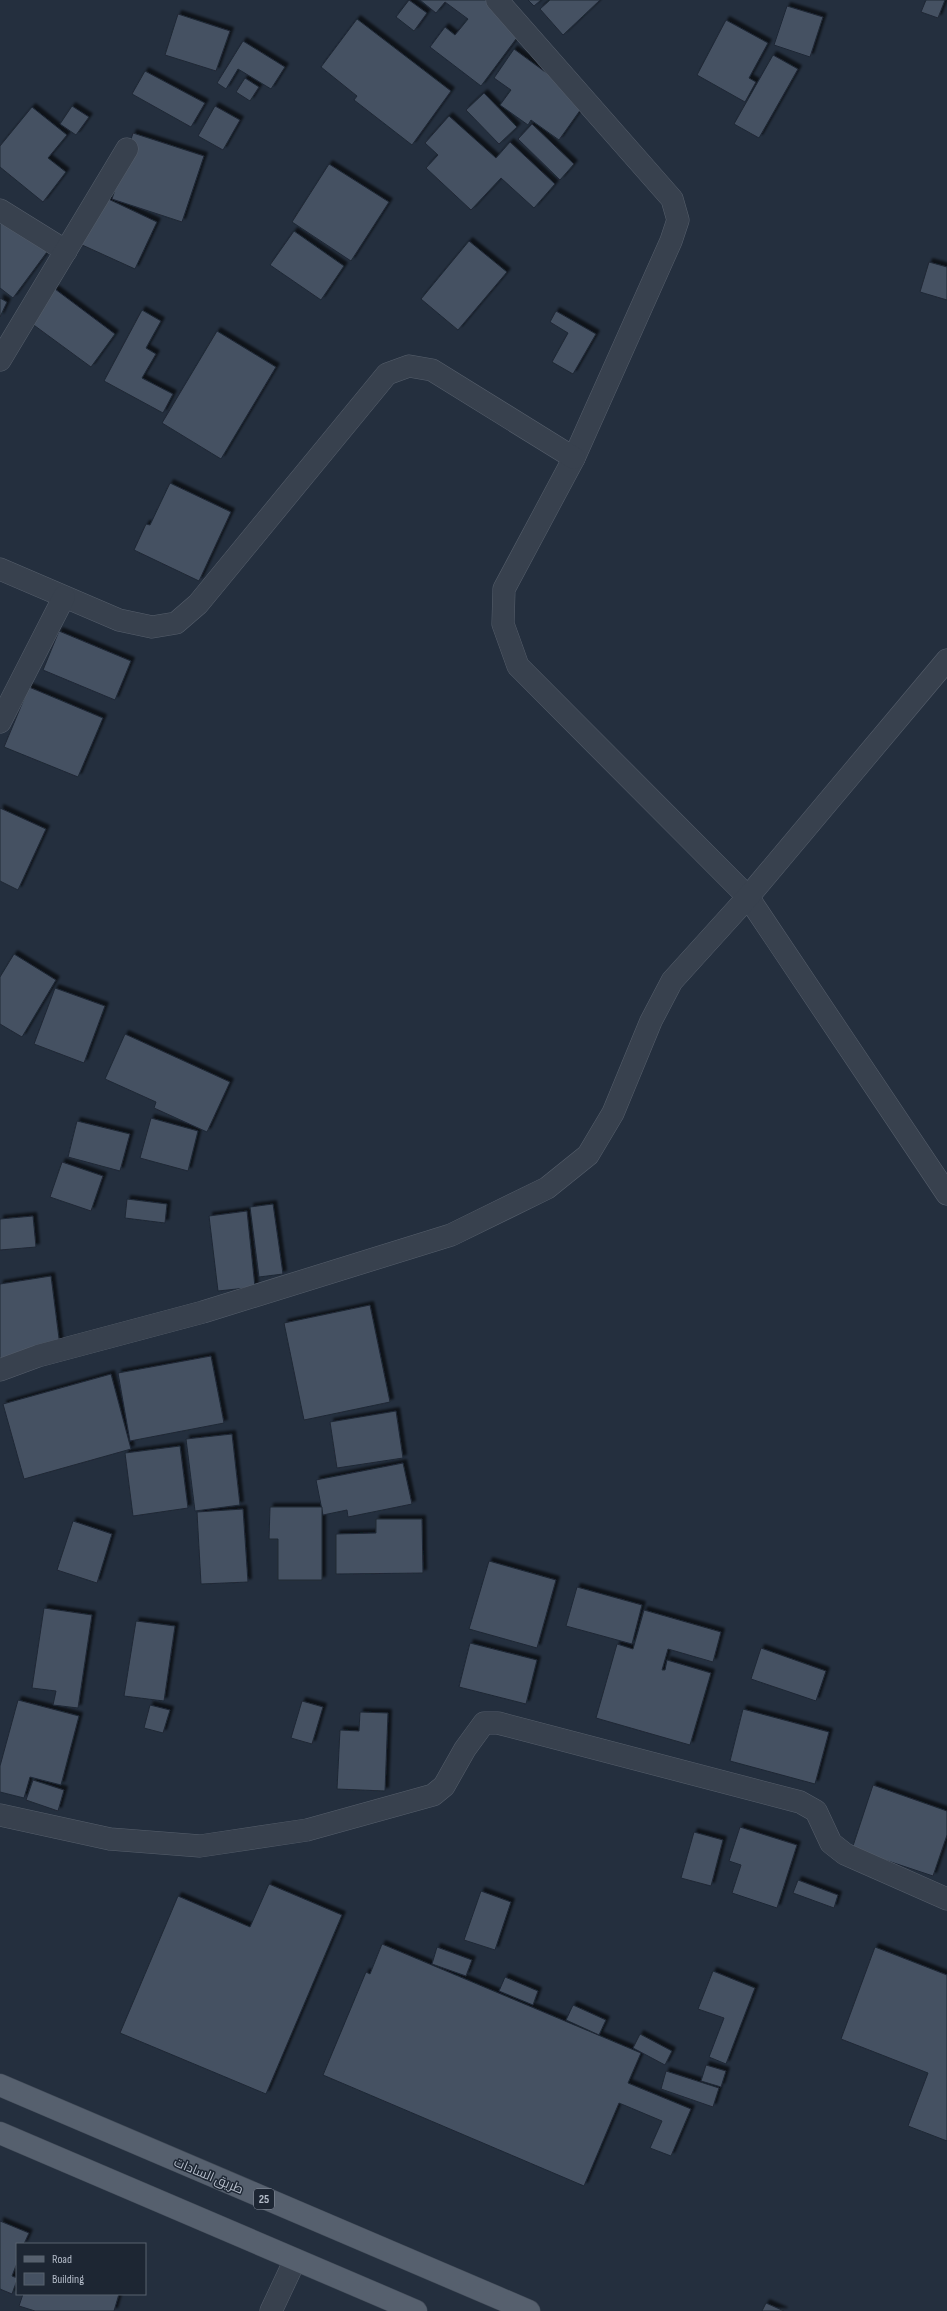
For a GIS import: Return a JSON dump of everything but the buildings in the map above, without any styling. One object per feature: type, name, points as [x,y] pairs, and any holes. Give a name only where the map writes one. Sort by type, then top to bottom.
[{"type":"main road","name":"طريق السادات","points":[[0,2085],[529,2311]]},
{"type":"main road","points":[[0,2133],[416,2311]]},
{"type":"street","points":[[497,0],[672,199],[678,220],[671,241],[574,458],[504,589],[503,624],[518,666],[748,897],[947,1194]]},
{"type":"street","points":[[0,360],[127,149]]},
{"type":"street","points":[[0,210],[66,251]]},
{"type":"street","points":[[0,569],[119,620],[152,627],[176,623],[198,604],[387,374],[409,366],[432,370],[574,458]]},
{"type":"street","points":[[0,722],[64,597]]},
{"type":"street","points":[[0,1370],[38,1356],[203,1312],[451,1235],[547,1188],[588,1155],[613,1113],[651,1021],[672,981],[748,897],[947,660]]},
{"type":"street","points":[[0,1815],[110,1839],[200,1846],[307,1830],[433,1795],[444,1786],[465,1749],[484,1723],[498,1723],[800,1802],[816,1811],[831,1843],[844,1854],[947,1899]]},
{"type":"street","points":[[271,2311],[296,2260]]}]
